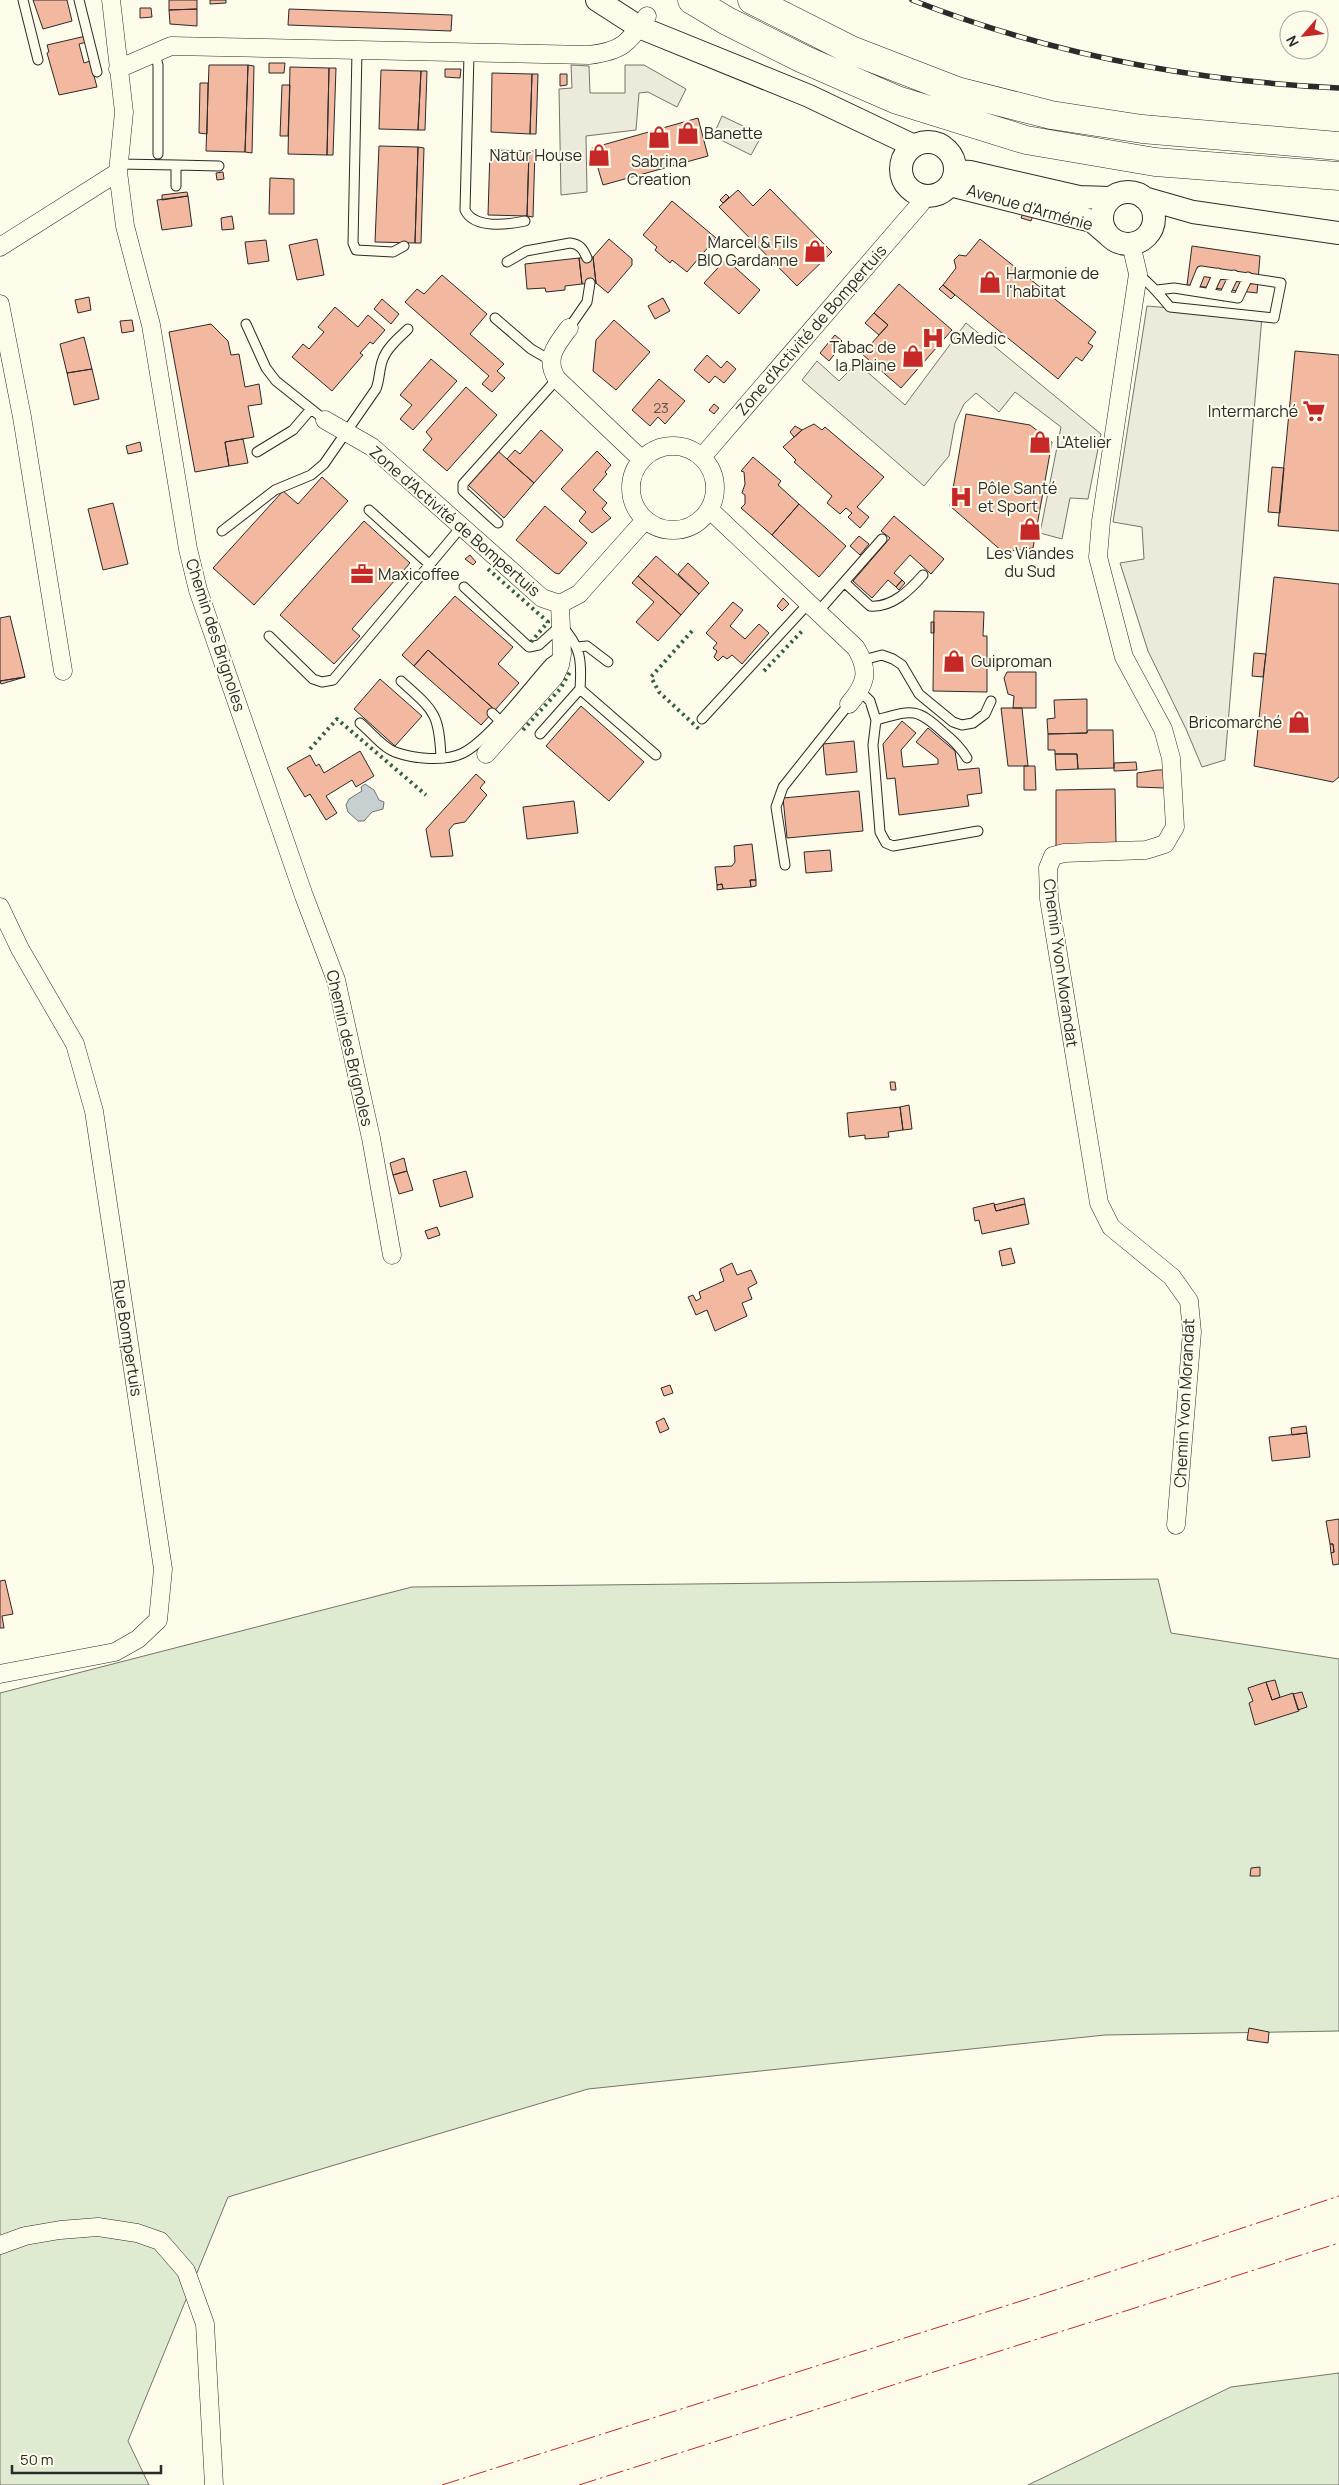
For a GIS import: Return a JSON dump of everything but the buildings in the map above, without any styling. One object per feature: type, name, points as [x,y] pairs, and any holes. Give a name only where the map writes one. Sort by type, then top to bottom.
[{"type":"highway","points":[[692,0],[727,21],[803,59],[897,100],[1026,140],[1155,162],[1339,176]]},
{"type":"highway","points":[[752,0],[850,50],[948,88],[1051,115],[1142,129],[1339,146]]},
{"type":"street","name":"Chemin des Brignoles","points":[[111,0],[124,112],[118,168],[125,226],[151,325],[188,549],[201,599],[304,896],[336,980],[371,1138],[392,1256]]},
{"type":"street","points":[[597,0],[643,22],[691,50],[764,77],[914,146]]},
{"type":"street","points":[[620,0],[643,22]]},
{"type":"street","points":[[118,69],[171,46],[469,54],[601,54],[616,50],[643,22]]},
{"type":"street","points":[[824,103],[881,143],[902,164],[906,184],[922,199],[941,193],[953,178],[952,156],[940,144],[931,142],[914,146],[907,152],[902,164]]},
{"type":"street","points":[[0,247],[118,168]]},
{"type":"street","name":"Avenue d'Arménie","points":[[953,178],[970,172],[1079,197],[1110,198]]},
{"type":"street","name":"Avenue d'Arménie","points":[[953,178],[1092,222],[1107,234]]},
{"type":"street","points":[[1193,212],[1168,219],[1151,229],[1146,236],[1131,244],[1114,240],[1103,227],[1102,212],[1110,198],[1124,192],[1138,194],[1144,198],[1193,212],[1339,233]]},
{"type":"street","points":[[1144,198],[1153,212],[1151,229]]},
{"type":"street","name":"Zone d'Activité de Bompertuis","points":[[702,457],[922,199]]},
{"type":"street","name":"Chemin Yvon Morandat","points":[[1131,244],[1138,274],[1101,521],[1098,558],[1124,657],[1163,729],[1171,758],[1175,827],[1165,844],[1146,850],[1064,853],[1053,856],[1048,868],[1049,899],[1099,1203],[1111,1227],[1172,1276],[1189,1301],[1192,1332],[1176,1525]]},
{"type":"street","points":[[0,304],[22,417],[63,671]]},
{"type":"street","points":[[569,328],[554,347],[550,360],[553,372],[557,379],[641,459]]},
{"type":"street","name":"Zone d'Activité de Bompertuis","points":[[318,414],[372,447],[542,598],[560,604],[580,594],[645,520]]},
{"type":"street","points":[[664,446],[678,446],[691,450],[702,457],[711,469],[715,482],[710,510],[702,519],[692,526],[680,530],[655,527],[645,520],[636,510],[631,497],[630,484],[634,470],[641,459],[652,451],[664,446]]},
{"type":"street","points":[[710,510],[812,609],[856,648],[863,660],[865,673],[860,691],[849,704]]},
{"type":"street","points":[[486,754],[555,676],[569,650],[561,625],[560,604]]},
{"type":"street","name":"Rue Bompertuis","points":[[0,907],[20,949],[75,1044],[94,1111],[163,1569],[158,1620],[138,1639],[114,1652],[0,1674]]},
{"type":"street","points":[[0,2245],[25,2236],[98,2227],[137,2233],[160,2241],[186,2271],[205,2324],[214,2485]]},
{"type":"lane","points":[[23,0],[38,60]]},
{"type":"lane","points":[[79,0],[97,72]]},
{"type":"lane","points":[[358,51],[353,243],[356,250],[393,252],[404,246]]},
{"type":"lane","points":[[155,53],[158,65],[158,154]]},
{"type":"lane","points":[[469,54],[465,210],[469,218],[476,222],[515,223],[525,221]]},
{"type":"lane","points":[[118,168],[176,165],[219,166]]},
{"type":"lane","points":[[176,165],[176,186]]},
{"type":"lane","points":[[507,262],[526,251],[570,243],[576,243],[582,248],[587,258]]},
{"type":"lane","points":[[1138,274],[1157,290],[1170,307],[1274,318],[1281,283],[1201,271],[1193,291]]},
{"type":"lane","points":[[1209,293],[1218,273]]},
{"type":"lane","points":[[1224,296],[1234,275]]},
{"type":"lane","points":[[1157,290],[1174,288],[1238,298],[1248,277]]},
{"type":"lane","points":[[569,328],[587,302],[590,283]]},
{"type":"lane","points":[[495,318],[531,349],[550,360]]},
{"type":"lane","points":[[246,324],[266,368],[276,381],[318,414],[257,452]]},
{"type":"lane","points":[[222,531],[275,490],[312,475],[324,464],[376,389],[380,380],[382,361],[386,352],[408,328]]},
{"type":"lane","points":[[498,523],[463,491],[463,484],[557,379]]},
{"type":"lane","points":[[369,510],[429,564]]},
{"type":"lane","points":[[269,636],[314,679],[322,682],[333,680],[462,526]]},
{"type":"lane","points":[[702,719],[812,609],[844,582],[882,540]]},
{"type":"lane","points":[[844,582],[870,606],[876,607],[901,597],[923,575]]},
{"type":"lane","points":[[464,587],[529,647],[540,645],[561,625]]},
{"type":"lane","points":[[360,723],[395,752],[416,757],[441,758],[461,754],[478,744],[550,663],[569,650],[587,646],[608,662]]},
{"type":"lane","points":[[540,734],[580,689],[582,669],[569,650]]},
{"type":"lane","points":[[863,660],[882,655],[902,665],[918,694],[953,722],[962,724],[973,723],[985,714],[991,701]]},
{"type":"lane","points":[[401,681],[430,707],[436,716],[440,728],[441,758]]},
{"type":"lane","points":[[580,689],[656,755]]},
{"type":"lane","points":[[860,691],[870,701],[876,720],[873,745],[880,832],[886,843],[893,846],[978,831]]},
{"type":"lane","points":[[784,865],[776,807],[783,787],[849,704]]},
{"type":"lane","points":[[876,720],[903,712],[926,716],[962,749],[967,758]]},
{"type":"lane","points":[[492,713],[499,720]]},
{"type":"green space","points":[[1158,1579],[1171,1633],[1339,1659],[1339,2031],[1105,2035],[588,2089],[228,2197],[128,2441],[149,2485],[0,2485],[0,1693],[412,1587]]},
{"type":"green space","points":[[1339,2373],[1339,2485],[1028,2485],[1231,2387]]},
{"type":"shaded area","points":[[571,65],[589,66],[590,93],[625,93],[625,65],[644,65],[686,89],[677,107],[648,92],[639,93],[636,130],[586,136],[587,192],[561,195],[559,89],[572,88]]},
{"type":"shaded area","points":[[722,116],[762,135],[751,155],[713,136]]},
{"type":"shaded area","points":[[1147,306],[1262,316],[1225,760],[1202,767],[1186,729],[1148,651],[1120,563],[1144,559],[1142,527],[1113,522]]},
{"type":"shaded area","points":[[966,323],[1101,434],[1088,499],[1070,498],[1062,539],[1040,533],[1061,427],[1015,392],[999,412],[976,393],[964,404],[955,423],[949,456],[924,486],[802,380],[817,361],[839,381],[857,363],[905,405]]},
{"type":"shaded area","points":[[365,784],[374,790],[379,800],[384,802],[383,809],[372,812],[364,821],[358,821],[348,812],[346,805],[349,799],[362,791],[361,787]]},
{"type":"railway","points":[[912,0],[1016,36],[1122,62],[1230,79],[1339,88]]},
{"type":"hedge","points":[[488,569],[548,622],[531,642]]},
{"type":"hedge","points":[[764,671],[803,630]]},
{"type":"hedge","points":[[692,631],[651,677],[659,692],[700,730]]},
{"type":"hedge","points":[[523,730],[560,689],[570,672]]},
{"type":"hedge","points":[[310,749],[337,719],[426,795]]},
{"type":"power","points":[[442,2485],[1043,2294],[1339,2196]]},
{"type":"power","points":[[579,2485],[1339,2243]]},
{"type":"place","name":"Banette","points":[[688,133]]},
{"type":"place","name":"Sabrina Creation","points":[[659,137]]},
{"type":"place","name":"Natur House","points":[[599,155]]},
{"type":"place","name":"Marcel & Fils BIO Gardanne","points":[[815,251]]},
{"type":"place","name":"Harmonie de l'habitat","points":[[990,282]]},
{"type":"place","name":"GMedic","points":[[933,338]]},
{"type":"place","name":"Tabac de la Plaine","points":[[913,356]]},
{"type":"place","name":"Intermarché","points":[[1314,411]]},
{"type":"place","name":"L'Atelier","points":[[1040,442]]},
{"type":"place","name":"Pôle Santé et Sport","points":[[961,497]]},
{"type":"place","name":"Les Viandes du Sud","points":[[1030,529]]},
{"type":"place","name":"Maxicoffee","points":[[362,574]]},
{"type":"place","name":"Guiproman","points":[[954,661]]},
{"type":"place","name":"Bricomarché","points":[[1299,722]]}]
